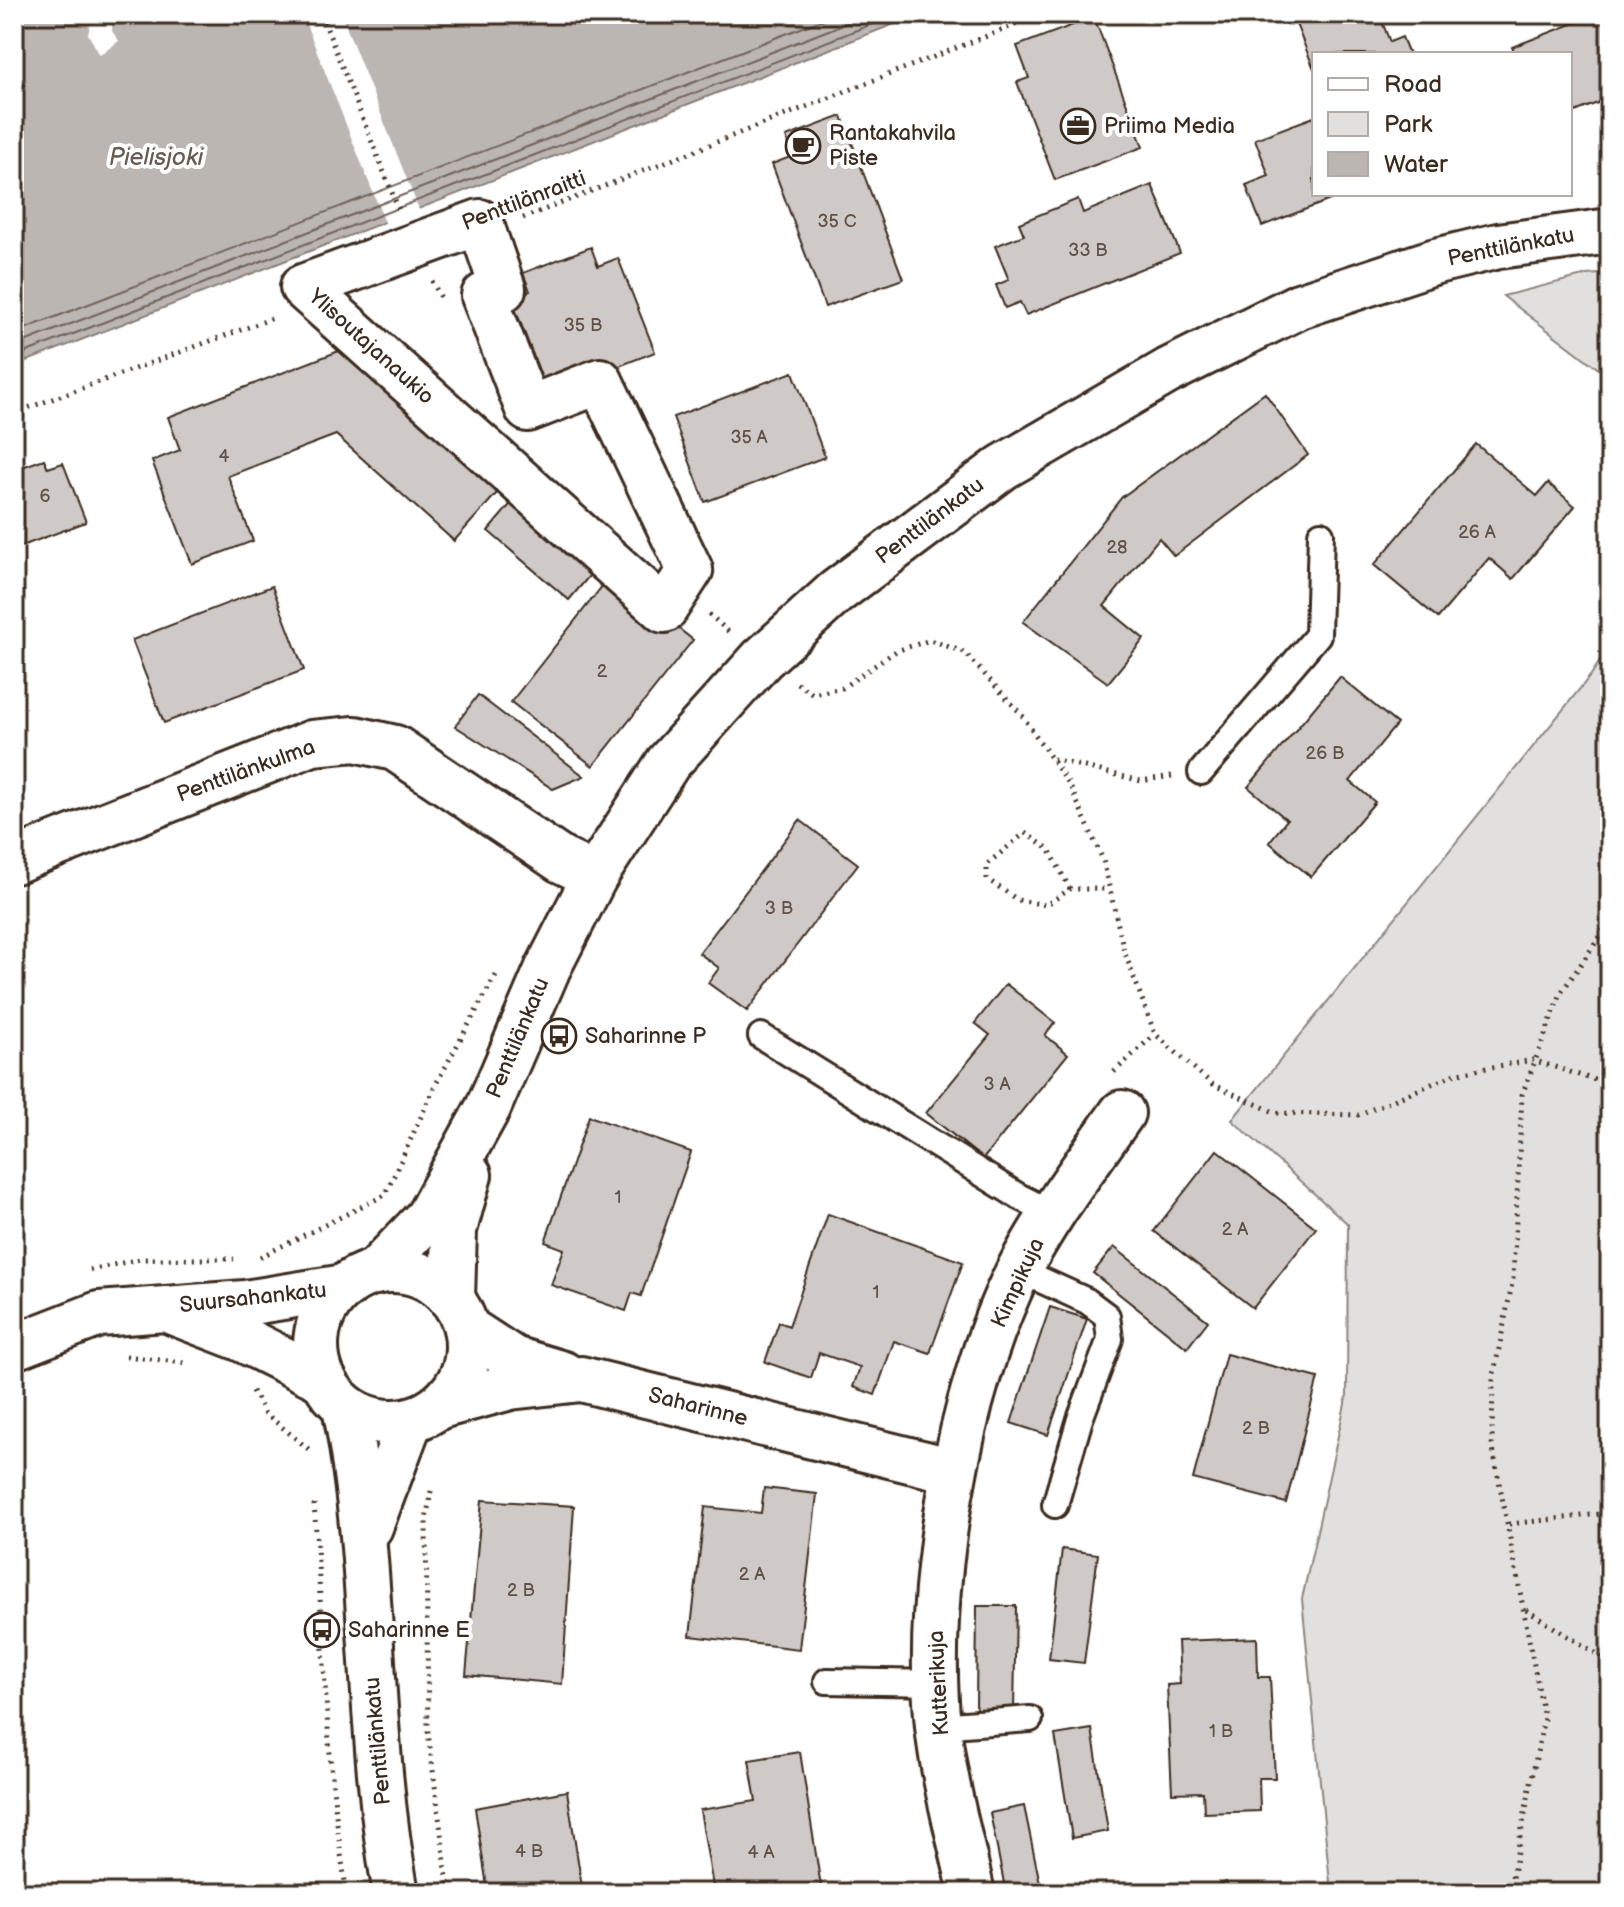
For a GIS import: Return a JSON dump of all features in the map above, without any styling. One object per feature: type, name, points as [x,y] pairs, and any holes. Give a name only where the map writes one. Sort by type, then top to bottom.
[{"type":"street","name":"Ylisoutajanaukio","points":[[480,222],[484,234],[503,289],[484,296],[528,409],[600,381],[690,570],[664,610],[303,287],[480,222]]},
{"type":"street","name":"Penttilänkatu","points":[[360,1280],[428,1217],[488,1108],[548,968],[595,876],[668,763],[762,659],[836,592],[1003,467],[1168,371],[1299,306],[1436,261],[1498,246],[1610,231]]},
{"type":"street","name":"Penttilänkulma","points":[[14,861],[312,743],[355,739],[395,748],[561,860],[595,876]]},
{"type":"street","name":"Kimpikuja","points":[[954,1471],[980,1374],[1019,1270],[1115,1096]]},
{"type":"street","name":"Penttilänkatu","points":[[460,1314],[454,1230],[488,1108]]},
{"type":"street","points":[[460,1314],[469,1346],[464,1371],[452,1394],[425,1413],[376,1421],[334,1393],[318,1364],[318,1330],[324,1313],[360,1280],[392,1270],[417,1275],[440,1287],[460,1314],[513,1359],[581,1379]]},
{"type":"street","name":"Suursahankatu","points":[[14,1347],[99,1314],[245,1303],[360,1280]]},
{"type":"street","name":"Suursahankatu","points":[[162,1308],[240,1338],[334,1393]]},
{"type":"street","name":"Saharinne","points":[[425,1413],[510,1387],[581,1379],[954,1471]]},
{"type":"street","name":"Penttilänkatu","points":[[334,1393],[366,1541],[375,1731],[396,1893]]},
{"type":"street","points":[[366,1541],[425,1413]]},
{"type":"street","name":"Kutterikuja","points":[[954,1471],[935,1601],[938,1726],[972,1893]]},
{"type":"lane","points":[[1201,772],[1318,635],[1321,534]]},
{"type":"lane","points":[[761,1036],[1018,1196],[1052,1213]]},
{"type":"lane","points":[[1019,1270],[1087,1301],[1107,1316],[1110,1339],[1080,1419],[1055,1505]]},
{"type":"lane","points":[[827,1681],[937,1683]]},
{"type":"lane","points":[[938,1726],[1030,1719]]},
{"type":"path","points":[[321,14],[401,217]]},
{"type":"path","name":"Penttilänraitti","points":[[484,234],[1043,14]]},
{"type":"path","points":[[14,413],[319,302]]},
{"type":"path","points":[[719,643],[740,622]]},
{"type":"path","points":[[790,678],[813,694],[842,688],[896,651],[930,640],[964,652],[1022,715],[1070,786],[1103,860],[1124,951],[1155,1034],[1212,1084],[1276,1113],[1358,1115],[1458,1073],[1533,1060],[1610,1085]]},
{"type":"path","points":[[1052,758],[1141,781],[1201,772]]},
{"type":"path","points":[[1070,889],[1049,849],[1025,833],[987,864],[987,879],[1018,900],[1046,905],[1070,889],[1109,889]]},
{"type":"path","points":[[1509,1893],[1544,1718],[1492,1444],[1493,1378],[1513,1279],[1522,1095],[1561,993],[1610,922]]},
{"type":"path","points":[[255,1259],[385,1195],[437,1082],[497,974]]},
{"type":"path","points":[[1115,1096],[1155,1034]]},
{"type":"path","points":[[140,1259],[241,1259]]},
{"type":"path","points":[[115,1355],[193,1365]]},
{"type":"path","points":[[311,1451],[312,1467]]},
{"type":"path","points":[[432,1483],[426,1521],[428,1732],[449,1893]]},
{"type":"path","points":[[314,1498],[329,1742],[347,1893]]},
{"type":"path","points":[[1509,1524],[1610,1513]]},
{"type":"path","points":[[1524,1609],[1610,1662]]},
{"type":"green space","points":[[1610,273],[1610,385],[1605,374],[1503,296],[1587,275]]},
{"type":"green space","points":[[1610,645],[1610,1893],[1331,1893],[1302,1599],[1347,1395],[1348,1224],[1232,1120],[1591,675]]},
{"type":"water","name":"Pielisjoki","points":[[14,14],[920,14],[14,366]]},
{"type":"pier","points":[[93,14],[128,14],[112,24],[112,31],[119,41],[100,55],[88,34]]},
{"type":"pier","points":[[302,14],[341,14],[420,212],[386,225]]},
{"type":"building","points":[[1292,14],[1379,14],[1390,42],[1402,37],[1408,52],[1312,52],[1312,64]]},
{"type":"building","points":[[1598,14],[1610,14],[1610,98],[1572,113],[1572,52],[1514,52],[1512,47]]},
{"type":"building","points":[[1094,17],[1143,147],[1055,180],[1017,82],[1029,78],[1017,46]]},
{"type":"building","points":[[842,116],[903,279],[825,307],[772,164],[793,156],[786,137]]},
{"type":"building","points":[[1312,118],[1312,196],[1341,196],[1262,226],[1246,185],[1269,176],[1255,139]]},
{"type":"building","points":[[1152,185],[1180,253],[1026,315],[1020,302],[1005,308],[996,285],[1009,280],[995,246],[1024,235],[1019,223],[1078,199],[1083,213]]},
{"type":"building","points":[[591,247],[598,266],[618,258],[655,352],[548,394],[511,298],[530,291],[523,273]]},
{"type":"building","points":[[352,346],[505,484],[454,541],[336,435],[228,476],[253,541],[192,564],[152,461],[180,450],[168,417]]},
{"type":"building","points":[[793,372],[825,457],[705,502],[673,417]]},
{"type":"building","points":[[1265,393],[1308,455],[1174,556],[1159,538],[1104,606],[1144,639],[1108,683],[1023,622],[1122,497]]},
{"type":"building","points":[[1476,444],[1537,496],[1548,483],[1575,506],[1513,579],[1489,558],[1438,618],[1374,565]]},
{"type":"building","points":[[44,459],[48,468],[63,463],[86,522],[14,549],[14,470]]},
{"type":"building","points":[[519,494],[600,563],[569,600],[488,531]]},
{"type":"building","points":[[611,575],[693,640],[593,766],[511,702]]},
{"type":"building","points":[[272,586],[304,670],[164,723],[132,640]]},
{"type":"building","points":[[1340,677],[1397,724],[1350,781],[1375,802],[1311,877],[1269,842],[1287,820],[1248,787]]},
{"type":"building","points":[[478,695],[584,776],[553,789],[455,726]]},
{"type":"building","points":[[800,820],[858,864],[747,1011],[708,983],[719,968],[699,953]]},
{"type":"building","points":[[1006,984],[1055,1023],[1045,1035],[1068,1054],[983,1159],[926,1113],[990,1035],[975,1023]]},
{"type":"building","points":[[589,1116],[691,1152],[641,1296],[632,1293],[626,1311],[551,1285],[564,1249],[545,1242]]},
{"type":"building","points":[[1217,1150],[1316,1228],[1253,1308],[1154,1231]]},
{"type":"building","points":[[828,1214],[963,1262],[930,1353],[894,1341],[875,1395],[853,1387],[860,1367],[819,1353],[811,1378],[765,1362],[779,1322],[789,1326]]},
{"type":"building","points":[[1114,1247],[1208,1321],[1187,1348],[1093,1273]]},
{"type":"building","points":[[1050,1307],[1087,1319],[1048,1435],[1011,1423]]},
{"type":"building","points":[[1226,1354],[1318,1378],[1286,1503],[1193,1479]]},
{"type":"building","points":[[764,1488],[817,1494],[799,1649],[690,1636],[705,1507],[761,1513]]},
{"type":"building","points":[[482,1500],[574,1506],[562,1684],[466,1675]]},
{"type":"building","points":[[1062,1549],[1098,1554],[1084,1663],[1049,1659]]},
{"type":"building","points":[[977,1606],[1016,1606],[1014,1711],[976,1710]]},
{"type":"building","points":[[1257,1638],[1258,1677],[1270,1677],[1275,1778],[1259,1778],[1260,1811],[1204,1813],[1203,1792],[1172,1793],[1167,1685],[1180,1684],[1178,1641]]},
{"type":"building","points":[[1092,1729],[1108,1831],[1072,1838],[1055,1735]]},
{"type":"building","points":[[800,1752],[822,1893],[714,1893],[700,1810],[756,1801],[749,1760]]},
{"type":"building","points":[[567,1791],[583,1893],[488,1893],[475,1808]]},
{"type":"building","points":[[1024,1806],[1042,1893],[1006,1893],[990,1813]]},
{"type":"building","points":[[1226,1882],[1230,1893],[1197,1893]]},
{"type":"place","name":"Priima Media","points":[[1078,126]]},
{"type":"place","name":"Rantakahvila Piste","points":[[803,146]]},
{"type":"place","name":"Saharinne P","points":[[559,1036]]},
{"type":"place","name":"Saharinne E","points":[[322,1630]]}]
